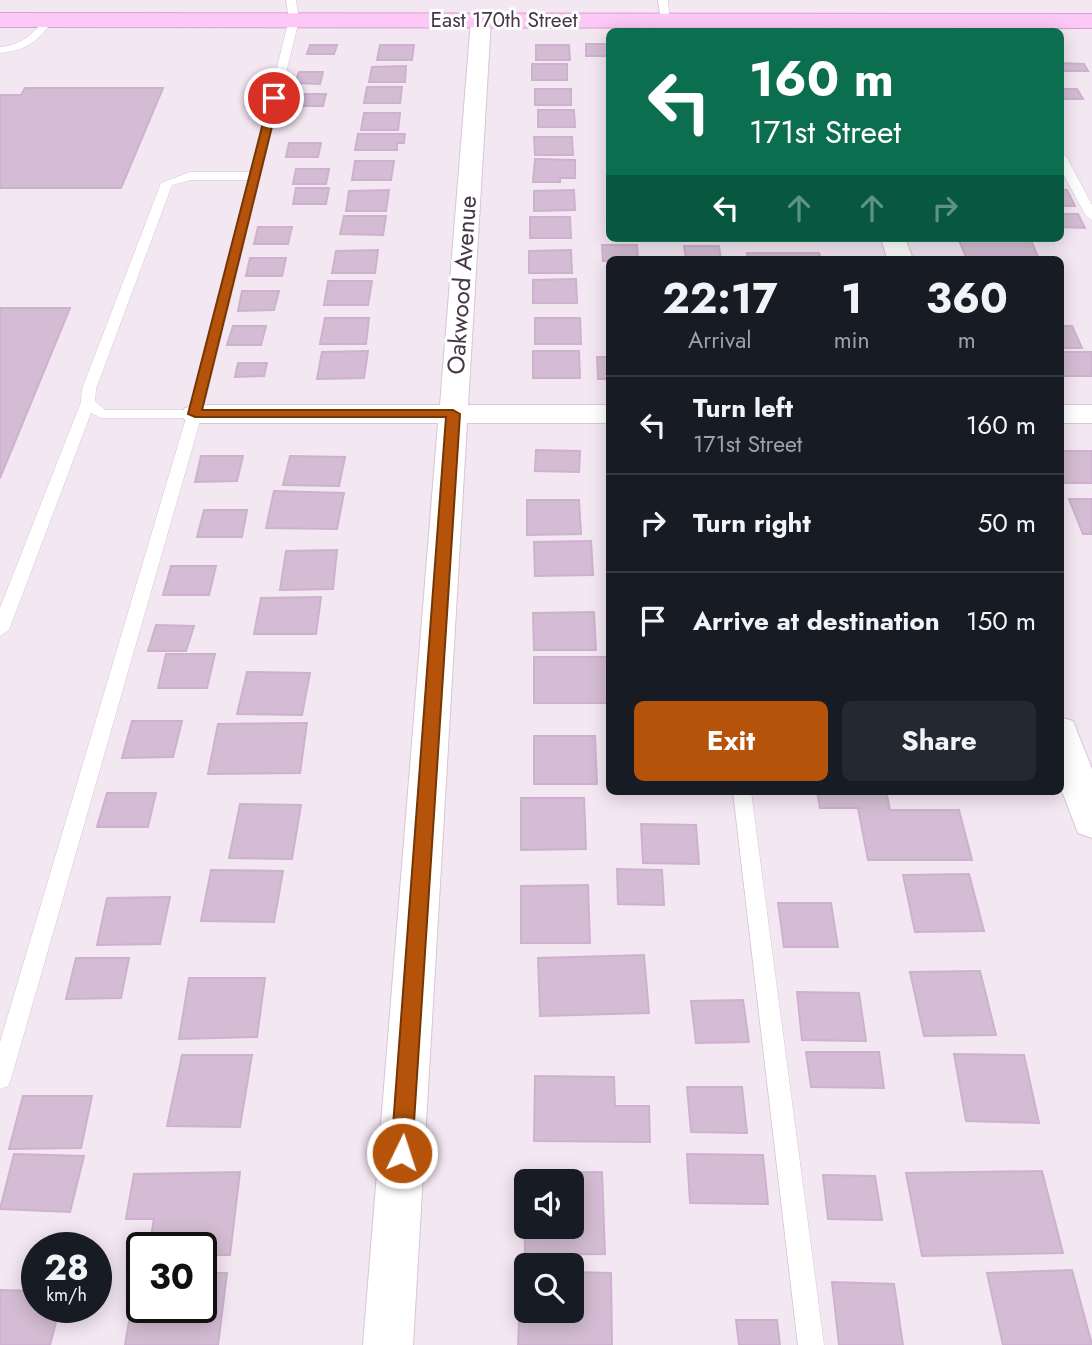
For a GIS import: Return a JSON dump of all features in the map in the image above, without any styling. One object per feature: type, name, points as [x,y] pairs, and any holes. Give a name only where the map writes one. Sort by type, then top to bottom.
[{"type":"street","name":"East 170th Street","points":[[0,20],[292,10],[481,20],[665,10],[821,26],[993,26],[1092,21]]},
{"type":"street","name":"Oakwood Avenue","points":[[388,1345],[481,20]]},
{"type":"street","points":[[195,414],[606,414]]},
{"type":"street","points":[[1064,414],[1092,414]]},
{"type":"street","points":[[1064,742],[1092,823]]},
{"type":"lane","points":[[0,1079],[195,414],[292,10]]},
{"type":"lane","points":[[0,50],[11,50],[36,40],[48,20]]},
{"type":"lane","points":[[1064,164],[1092,216]]},
{"type":"lane","points":[[0,630],[88,402],[89,389],[167,183],[190,176],[254,176]]},
{"type":"lane","points":[[88,402],[101,414],[195,414]]},
{"type":"lane","points":[[742,795],[811,1345]]},
{"type":"building","points":[[586,44],[606,44],[606,56],[586,56]]},
{"type":"building","points":[[310,45],[337,45],[334,54],[307,54]]},
{"type":"building","points":[[380,45],[414,45],[412,60],[377,60]]},
{"type":"building","points":[[536,45],[569,45],[570,60],[536,60]]},
{"type":"building","points":[[1064,63],[1084,64],[1088,71],[1064,71]]},
{"type":"building","points":[[532,64],[567,64],[567,80],[532,80]]},
{"type":"building","points":[[406,66],[405,82],[369,82],[372,67]]},
{"type":"building","points":[[299,72],[323,72],[320,84],[295,83]]},
{"type":"building","points":[[367,87],[402,87],[400,103],[364,103]]},
{"type":"building","points":[[25,88],[163,88],[121,188],[0,188],[0,95],[21,95]]},
{"type":"building","points":[[535,89],[571,89],[571,105],[535,105]]},
{"type":"building","points":[[1064,89],[1077,89],[1083,99],[1064,99]]},
{"type":"building","points":[[296,94],[326,94],[323,106],[292,106]]},
{"type":"building","points":[[538,110],[574,110],[575,127],[538,127]]},
{"type":"building","points":[[364,113],[400,113],[398,130],[361,130]]},
{"type":"building","points":[[358,134],[405,134],[404,143],[397,143],[397,150],[355,150]]},
{"type":"building","points":[[534,137],[572,137],[573,155],[535,155]]},
{"type":"building","points":[[289,143],[321,143],[318,157],[286,157]]},
{"type":"building","points":[[535,159],[575,160],[575,178],[560,178],[560,182],[533,182]]},
{"type":"building","points":[[355,161],[394,161],[391,180],[352,180]]},
{"type":"building","points":[[296,169],[329,169],[326,184],[293,184]]},
{"type":"building","points":[[296,188],[329,188],[326,204],[293,204]]},
{"type":"building","points":[[389,190],[386,211],[346,211],[349,191]]},
{"type":"building","points":[[574,190],[575,210],[534,211],[534,191]]},
{"type":"building","points":[[1064,190],[1067,190],[1075,206],[1064,206]]},
{"type":"building","points":[[1064,214],[1078,214],[1085,228],[1064,227]]},
{"type":"building","points":[[344,216],[386,216],[383,235],[340,234]]},
{"type":"building","points":[[530,217],[570,217],[571,238],[530,238]]},
{"type":"building","points":[[258,227],[292,227],[288,244],[254,244]]},
{"type":"building","points":[[960,242],[1032,242],[1038,256],[966,256]]},
{"type":"building","points":[[602,245],[637,245],[638,256],[606,256],[606,261],[603,261]]},
{"type":"building","points":[[684,246],[719,246],[721,256],[686,256]]},
{"type":"building","points":[[378,250],[375,273],[332,273],[336,251]]},
{"type":"building","points":[[571,250],[572,273],[529,273],[529,251]]},
{"type":"building","points":[[747,253],[819,253],[820,256],[748,256]]},
{"type":"building","points":[[250,258],[286,258],[282,276],[246,276]]},
{"type":"building","points":[[576,279],[577,303],[533,303],[533,280]]},
{"type":"building","points":[[328,281],[372,281],[368,305],[324,305]]},
{"type":"building","points":[[242,291],[279,291],[274,310],[238,311]]},
{"type":"building","points":[[0,308],[70,308],[0,478]]},
{"type":"building","points":[[325,318],[369,318],[366,344],[320,344]]},
{"type":"building","points":[[535,318],[580,318],[581,344],[535,344]]},
{"type":"building","points":[[233,326],[266,326],[261,345],[227,345]]},
{"type":"building","points":[[1064,326],[1072,326],[1082,348],[1064,348]]},
{"type":"building","points":[[368,351],[364,378],[317,379],[322,352]]},
{"type":"building","points":[[533,351],[579,351],[580,378],[533,378]]},
{"type":"building","points":[[1064,352],[1092,352],[1092,376],[1064,376]]},
{"type":"building","points":[[597,357],[606,357],[606,379],[598,379]]},
{"type":"building","points":[[238,363],[267,363],[264,376],[235,377]]},
{"type":"building","points":[[536,450],[580,451],[579,472],[535,471]]},
{"type":"building","points":[[1064,451],[1092,451],[1092,483],[1064,483]]},
{"type":"building","points":[[201,456],[243,456],[237,481],[195,482]]},
{"type":"building","points":[[290,456],[345,457],[339,486],[283,485]]},
{"type":"building","points":[[274,491],[344,493],[337,529],[266,528]]},
{"type":"building","points":[[1069,499],[1092,499],[1092,534],[1083,534]]},
{"type":"building","points":[[527,500],[579,500],[581,534],[527,535]]},
{"type":"building","points":[[204,510],[247,510],[242,537],[197,537]]},
{"type":"building","points":[[591,541],[593,575],[535,576],[534,542]]},
{"type":"building","points":[[337,550],[333,589],[280,590],[286,551]]},
{"type":"building","points":[[171,566],[216,566],[209,595],[163,595]]},
{"type":"building","points":[[321,597],[316,634],[254,634],[261,598]]},
{"type":"building","points":[[594,612],[596,650],[534,650],[533,613]]},
{"type":"building","points":[[156,625],[194,626],[186,651],[148,651]]},
{"type":"building","points":[[166,654],[215,654],[207,688],[158,688]]},
{"type":"building","points":[[534,657],[606,657],[606,703],[534,703]]},
{"type":"building","points":[[247,672],[310,673],[302,715],[237,714]]},
{"type":"building","points":[[132,721],[182,721],[173,757],[122,758]]},
{"type":"building","points":[[307,723],[300,773],[208,774],[218,724]]},
{"type":"building","points":[[534,736],[595,736],[597,784],[534,784]]},
{"type":"building","points":[[107,793],[156,793],[148,827],[97,827]]},
{"type":"building","points":[[818,795],[887,795],[890,810],[959,810],[972,860],[868,860],[858,808],[820,808]]},
{"type":"building","points":[[521,798],[584,798],[586,849],[521,850]]},
{"type":"building","points":[[240,804],[301,805],[292,859],[229,858]]},
{"type":"building","points":[[641,824],[696,825],[699,864],[643,863]]},
{"type":"building","points":[[617,869],[662,870],[664,905],[618,904]]},
{"type":"building","points":[[211,870],[283,871],[274,922],[201,921]]},
{"type":"building","points":[[969,874],[984,931],[915,932],[903,875]]},
{"type":"building","points":[[588,885],[590,943],[521,943],[521,886]]},
{"type":"building","points":[[170,897],[160,944],[97,945],[107,898]]},
{"type":"building","points":[[778,903],[831,903],[838,947],[784,947]]},
{"type":"building","points":[[644,955],[649,1013],[540,1016],[538,958]]},
{"type":"building","points":[[76,958],[129,958],[121,998],[66,999]]},
{"type":"building","points":[[980,971],[996,1035],[924,1036],[910,972]]},
{"type":"building","points":[[189,978],[265,978],[257,1037],[179,1039]]},
{"type":"building","points":[[797,992],[859,993],[866,1041],[802,1040]]},
{"type":"building","points":[[743,1000],[749,1042],[696,1043],[691,1001]]},
{"type":"building","points":[[806,1052],[879,1052],[884,1088],[811,1087]]},
{"type":"building","points":[[954,1054],[1024,1055],[1039,1123],[966,1121]]},
{"type":"building","points":[[182,1055],[252,1055],[240,1127],[167,1126]]},
{"type":"building","points":[[535,1076],[614,1077],[615,1106],[649,1106],[650,1142],[534,1141]]},
{"type":"building","points":[[687,1087],[742,1087],[747,1133],[691,1132]]},
{"type":"building","points":[[23,1096],[92,1096],[81,1148],[9,1149]]},
{"type":"building","points":[[14,1154],[84,1156],[70,1212],[0,1209]]},
{"type":"building","points":[[687,1154],[763,1155],[768,1204],[690,1203]]},
{"type":"building","points":[[1042,1171],[1063,1253],[922,1256],[906,1173]]},
{"type":"building","points":[[240,1172],[230,1255],[217,1255],[217,1232],[152,1232],[154,1219],[126,1219],[134,1174]]},
{"type":"building","points":[[584,1172],[602,1172],[605,1254],[525,1253],[525,1239],[584,1239]]},
{"type":"building","points":[[823,1175],[875,1176],[882,1220],[828,1219]]},
{"type":"building","points":[[1072,1270],[1092,1345],[1003,1345],[987,1273]]},
{"type":"building","points":[[584,1272],[611,1273],[612,1345],[518,1345],[519,1323],[584,1323]]},
{"type":"building","points":[[217,1273],[227,1273],[218,1345],[125,1345],[129,1323],[217,1323]]},
{"type":"building","points":[[832,1282],[894,1284],[903,1345],[839,1345]]},
{"type":"building","points":[[0,1290],[21,1291],[21,1323],[56,1323],[50,1345],[0,1345]]},
{"type":"building","points":[[736,1320],[777,1320],[780,1345],[739,1345]]},
{"type":"route","points":[[274,98],[195,414],[453,414],[402,1153]]}]
